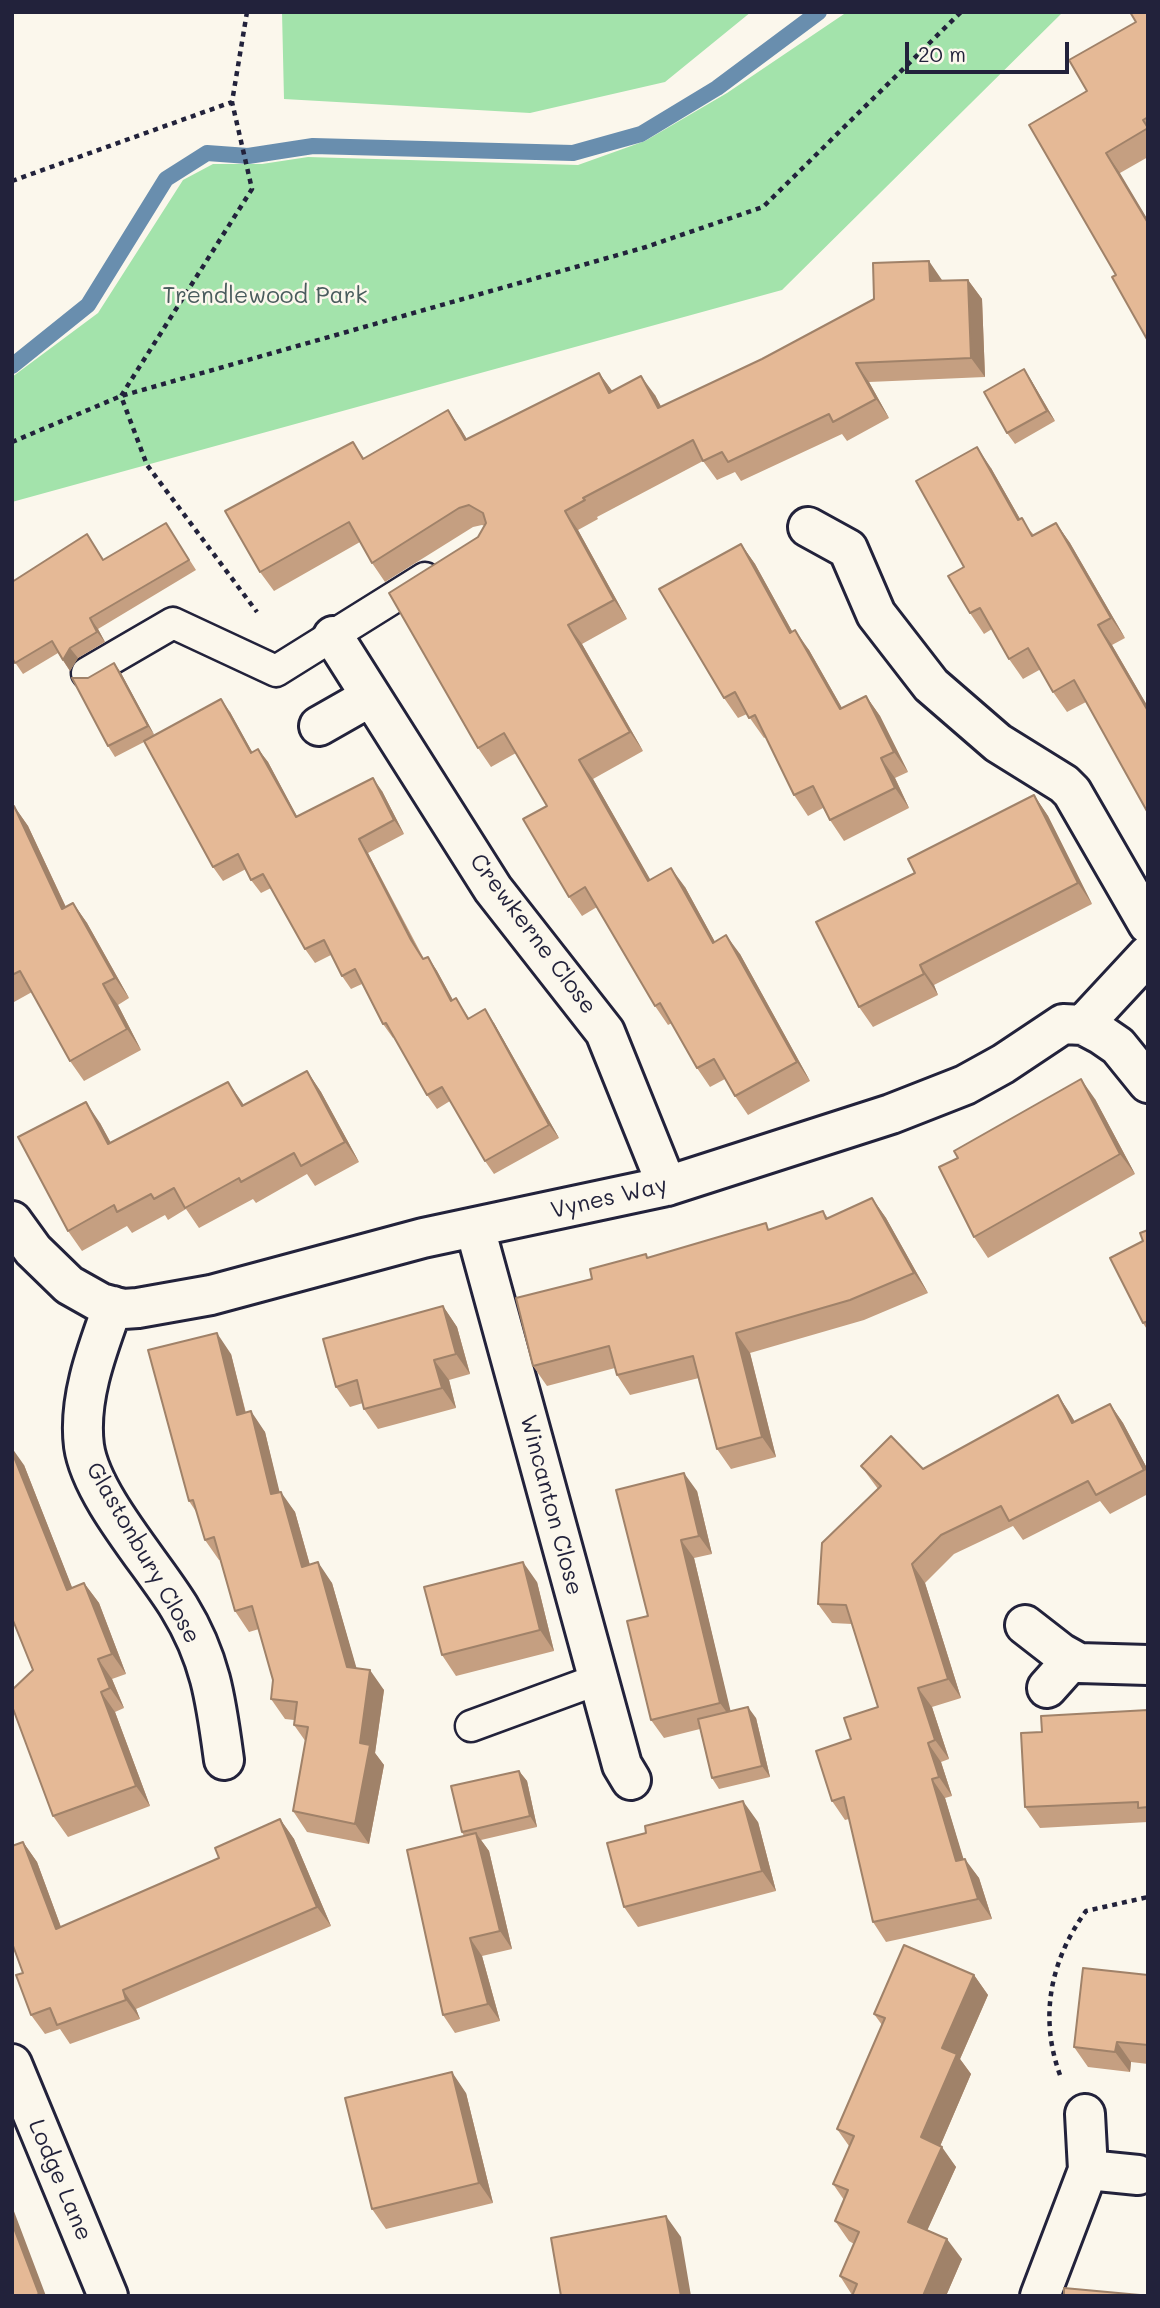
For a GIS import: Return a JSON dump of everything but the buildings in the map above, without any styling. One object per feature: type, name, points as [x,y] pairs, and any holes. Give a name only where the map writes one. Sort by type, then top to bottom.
[{"type":"street","points":[[808,527],[858,539],[876,614],[931,685],[998,743],[1072,792],[1148,924]]},
{"type":"street","name":"Crewkerne Close","points":[[333,636],[494,889],[605,1032],[667,1186]]},
{"type":"street","points":[[319,726],[370,697]]},
{"type":"street","points":[[1148,955],[1083,1026],[1118,1046],[1148,1083]]},
{"type":"street","name":"Vynes Way","points":[[113,1306],[138,1308],[211,1295],[423,1238],[667,1186],[891,1114],[975,1080],[1058,1026],[1083,1026]]},
{"type":"street","points":[[12,1221],[33,1250],[69,1285],[92,1300],[113,1306]]},
{"type":"street","name":"Wincanton Close","points":[[475,1228],[622,1765],[631,1780]]},
{"type":"street","name":"Glastonbury Close","points":[[113,1306],[86,1397],[85,1450],[102,1490],[180,1609],[194,1635],[213,1681],[224,1760]]},
{"type":"street","points":[[1025,1625],[1072,1660],[1087,1665],[1148,1665]]},
{"type":"street","points":[[1046,1688],[1072,1660]]},
{"type":"street","name":"Lodge Lane","points":[[12,2064],[108,2296]]},
{"type":"street","points":[[1040,2296],[1088,2170],[1085,2115]]},
{"type":"street","points":[[1088,2170],[1138,2175]]},
{"type":"lane","points":[[87,673],[173,623],[276,671],[447,564]]},
{"type":"lane","points":[[471,1726],[599,1679]]},
{"type":"path","points":[[121,396],[252,189],[232,102],[247,12]]},
{"type":"path","points":[[12,442],[121,396],[646,247],[763,207],[961,12]]},
{"type":"path","points":[[12,181],[232,102]]},
{"type":"path","points":[[121,396],[147,465],[260,617]]},
{"type":"path","points":[[1085,2115],[1064,2086],[1054,2059],[1048,2008],[1052,1984],[1069,1934],[1086,1911],[1148,1897]]},
{"type":"green space","points":[[282,12],[751,12],[665,82],[530,113],[284,99]]},
{"type":"green space","name":"Trendlewood Park","points":[[847,12],[1063,12],[782,290],[12,502],[12,377],[98,313],[183,180],[213,164],[262,164],[308,157],[578,165],[645,141],[727,93]]},
{"type":"waterway","points":[[12,366],[88,305],[166,179],[207,153],[248,156],[313,146],[573,153],[641,134],[717,88],[819,12]]}]
